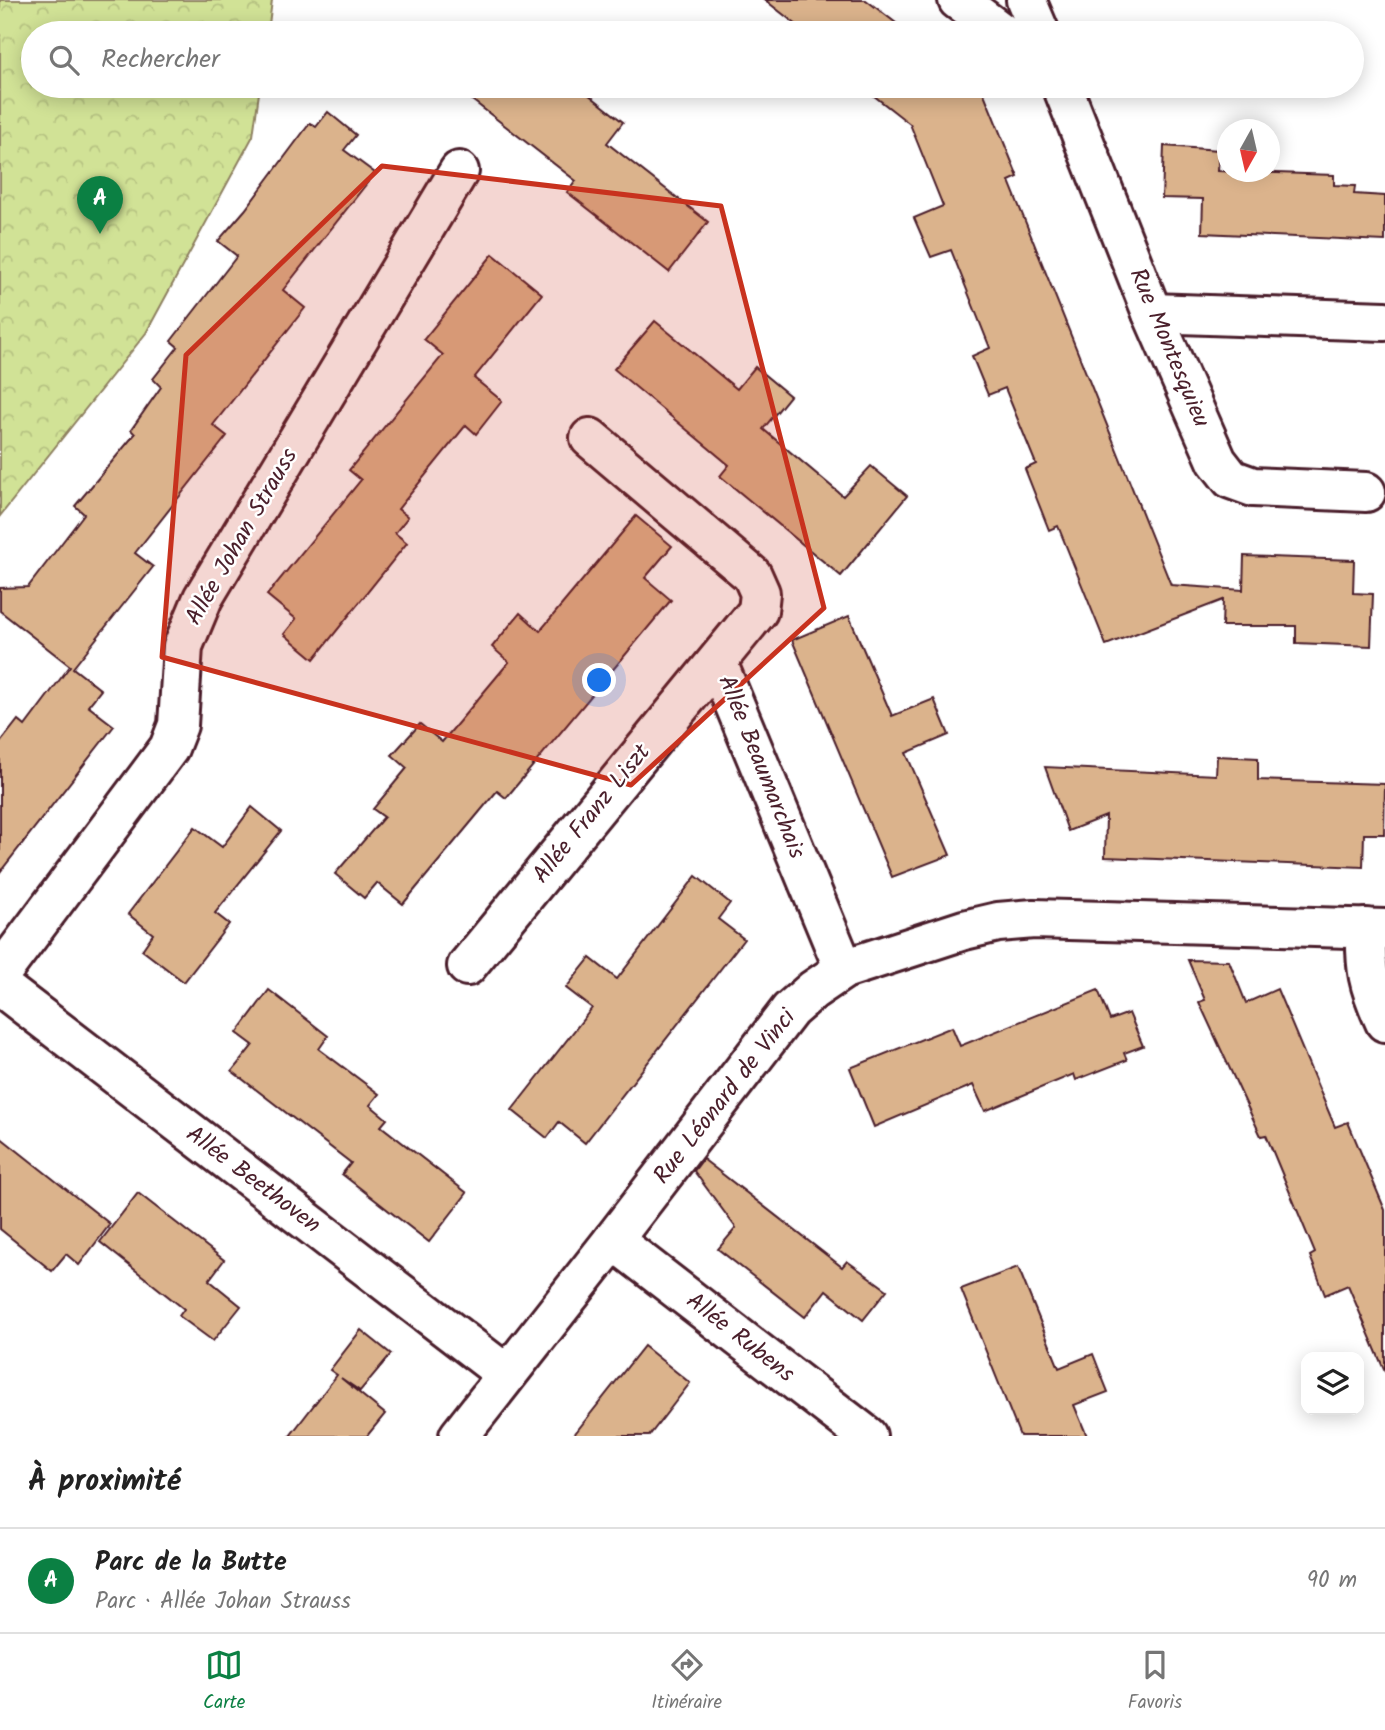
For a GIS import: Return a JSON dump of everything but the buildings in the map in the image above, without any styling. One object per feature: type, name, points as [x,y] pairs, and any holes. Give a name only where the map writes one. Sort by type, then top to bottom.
[{"type":"street","points":[[958,0],[986,21]]},
{"type":"street","points":[[1026,0],[1035,21]]},
{"type":"street","name":"Rue Montesquieu","points":[[1067,98],[1152,313],[1217,461],[1231,479],[1253,487],[1366,492]]},
{"type":"street","name":"Allée Johan Strauss","points":[[0,974],[169,748],[178,725],[183,646],[203,598],[459,171]]},
{"type":"street","points":[[1152,313],[1385,321]]},
{"type":"street","name":"Allée Beaumarchais","points":[[590,438],[752,575],[760,593],[758,611],[717,662],[844,969]]},
{"type":"street","name":"Allée Franz Liszt","points":[[467,966],[717,662]]},
{"type":"street","name":"Rue Léonard de Vinci","points":[[459,1436],[790,1010],[844,969],[964,930],[998,922],[1034,919],[1376,929]]},
{"type":"street","points":[[1376,929],[1365,956],[1369,982],[1385,1022]]},
{"type":"street","name":"Allée Beethoven","points":[[0,986],[506,1374]]},
{"type":"street","name":"Allée Rubens","points":[[613,1240],[867,1436]]},
{"type":"highlighted area","points":[[382,166],[721,206],[824,608],[631,785],[162,657],[186,355]]},
{"type":"green space","points":[[0,0],[272,0],[269,21],[21,21],[21,98],[258,98],[253,136],[146,333],[0,516]]},
{"type":"place","name":"Parc de la Butte","points":[[100,234]]}]
